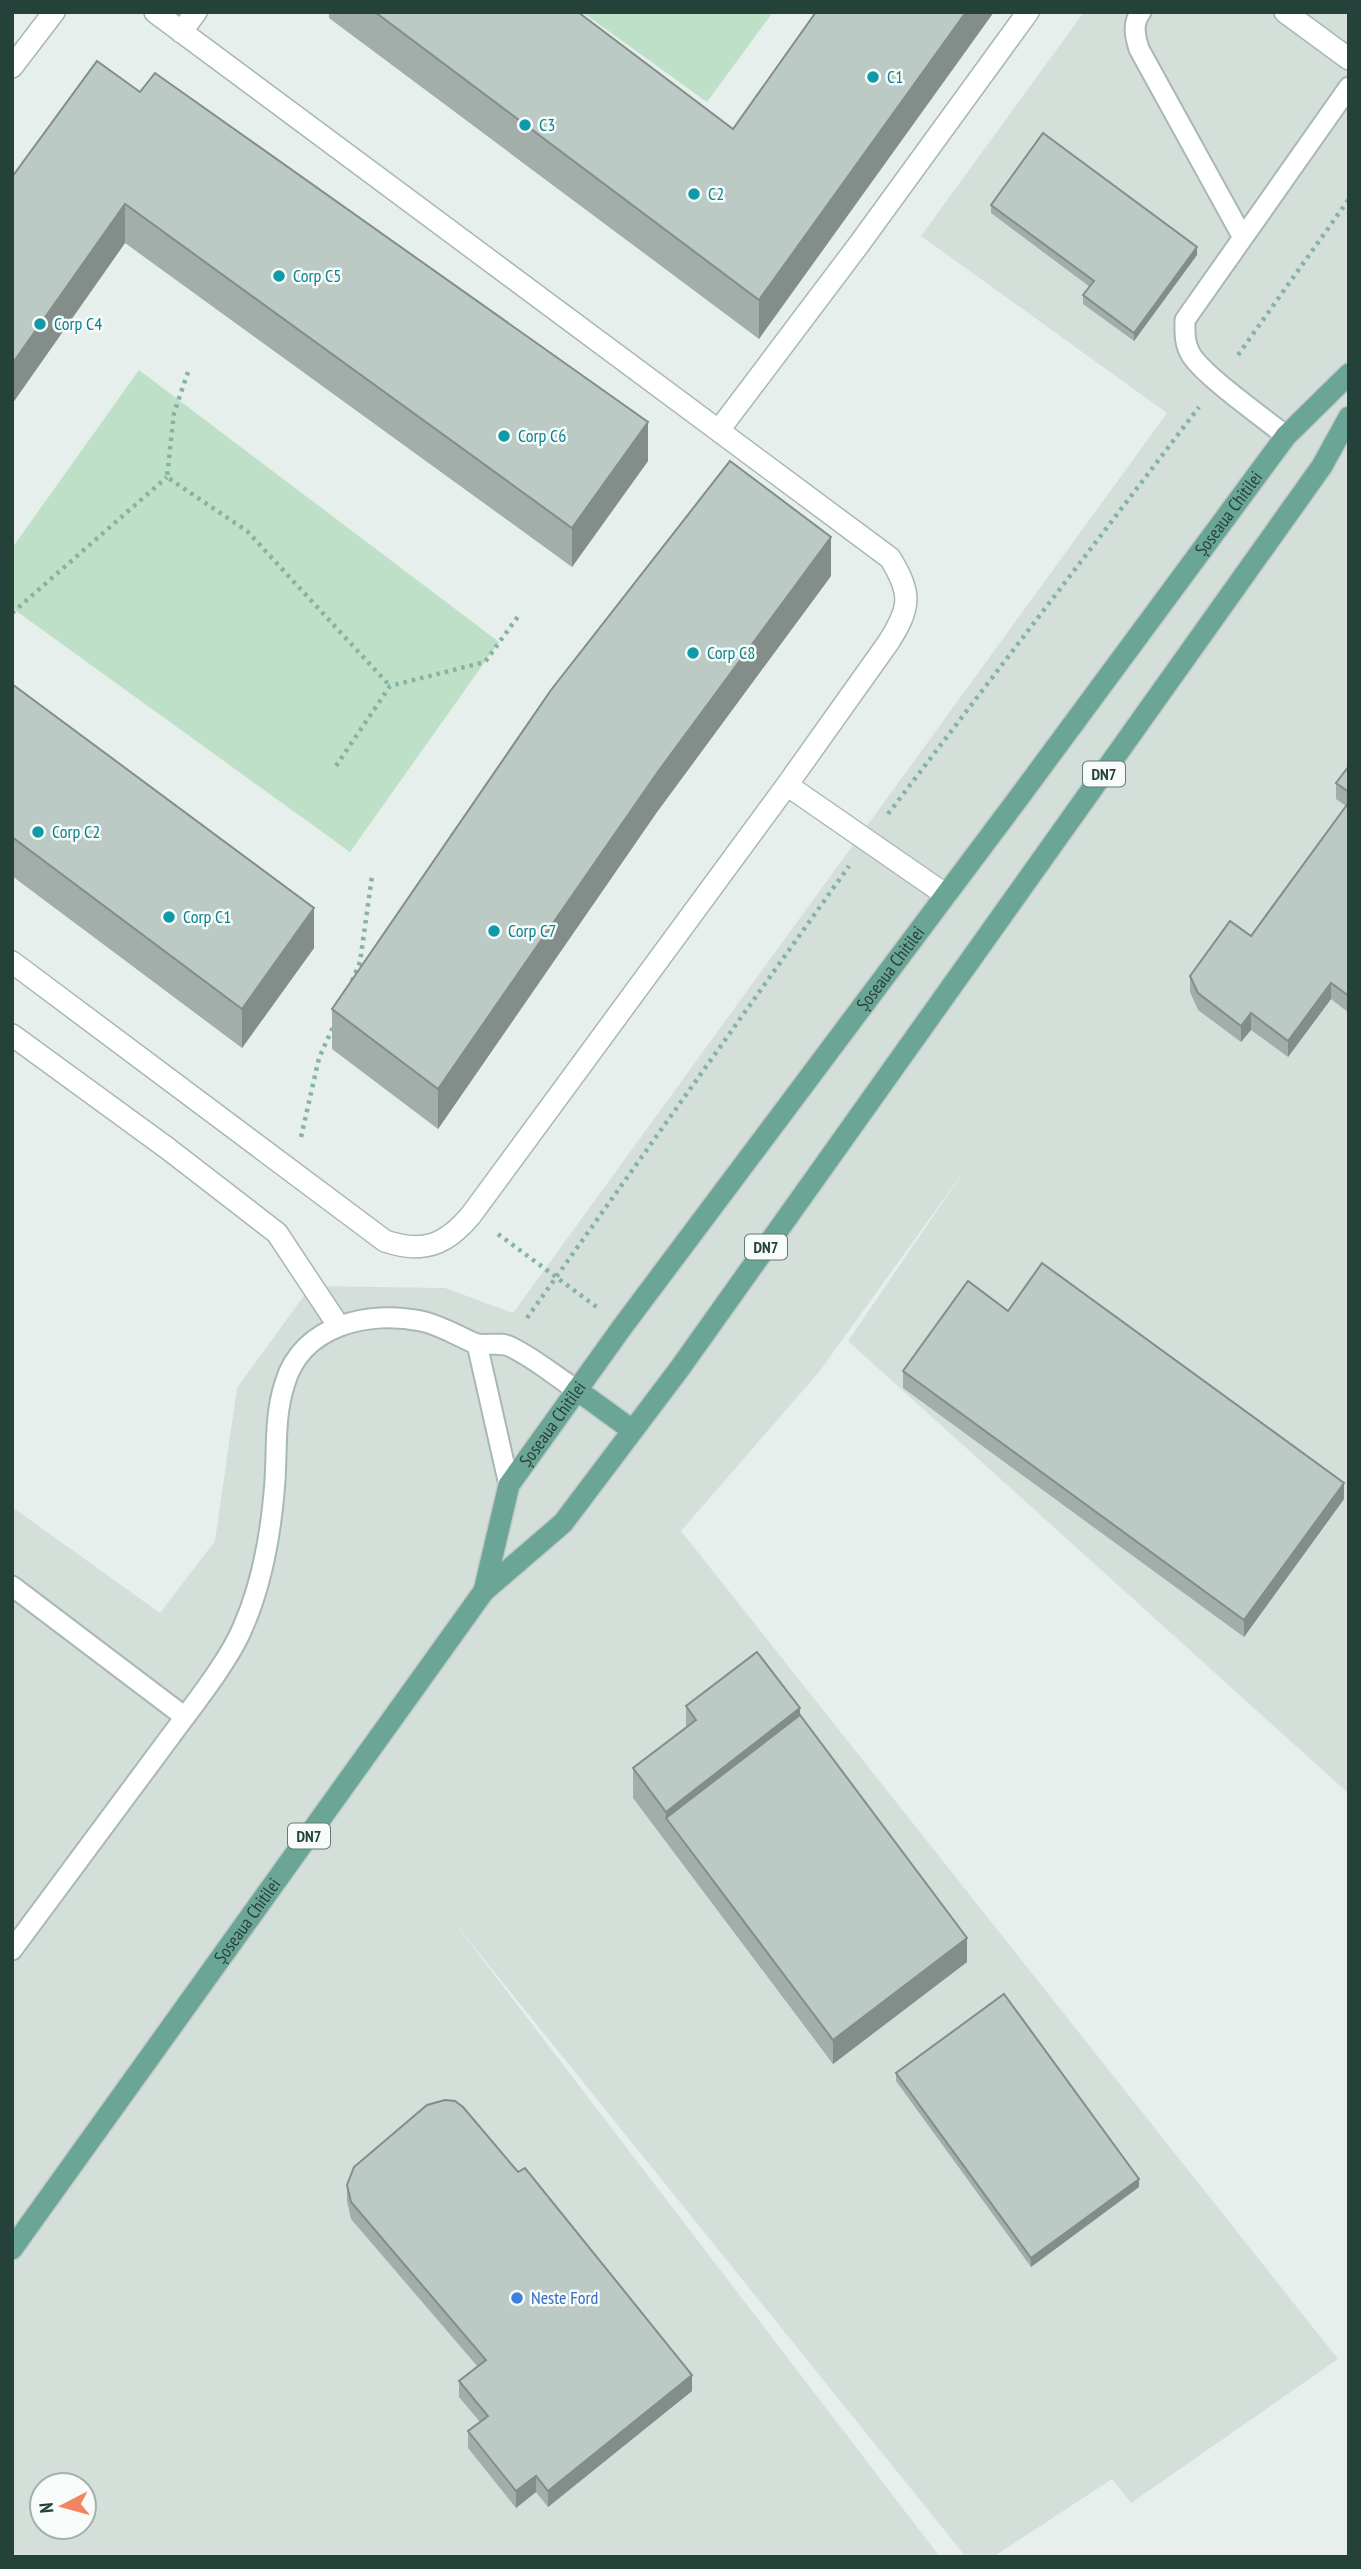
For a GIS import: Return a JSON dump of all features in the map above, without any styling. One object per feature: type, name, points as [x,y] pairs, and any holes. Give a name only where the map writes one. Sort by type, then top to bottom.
[{"type":"main road","name":"Șoseaua Chitilei","points":[[484,1591],[509,1485],[1286,436],[1349,374]]},
{"type":"main road","name":"Șoseaua Chitilei","points":[[12,2249],[484,1591],[563,1523],[680,1368],[1314,477],[1349,417]]},
{"type":"main road","points":[[577,1390],[632,1430]]},
{"type":"street","points":[[12,67],[54,12]]},
{"type":"street","points":[[12,962],[386,1241],[405,1248],[432,1246],[457,1233],[471,1215],[787,785],[903,620],[908,598],[901,576],[890,558],[155,12]]},
{"type":"street","points":[[181,32],[195,12]]},
{"type":"street","points":[[719,430],[860,243],[1028,12]]},
{"type":"street","points":[[1286,12],[1349,59]]},
{"type":"street","points":[[787,785],[946,895]]},
{"type":"street","points":[[12,1035],[167,1148],[277,1233],[338,1325]]},
{"type":"lane","points":[[1141,12],[1137,17],[1135,33],[1139,49],[1242,236]]},
{"type":"lane","points":[[1286,436],[1219,382],[1190,354],[1185,338],[1185,320],[1349,87]]},
{"type":"lane","points":[[12,1950],[185,1717],[242,1629],[258,1586],[274,1494],[277,1424],[285,1381],[296,1361],[313,1342],[338,1325],[364,1318],[387,1317],[420,1321],[444,1328],[477,1344],[508,1345],[577,1390]]},
{"type":"lane","points":[[477,1344],[509,1485]]},
{"type":"lane","points":[[12,1586],[185,1717]]},
{"type":"path","points":[[508,1345],[867,840],[1219,382],[1349,199]]},
{"type":"path","points":[[12,613],[167,477],[174,413],[188,372]]},
{"type":"path","points":[[167,477],[247,531],[390,685]]},
{"type":"path","points":[[336,766],[390,685],[485,662],[519,615]]},
{"type":"path","points":[[350,986],[360,962],[372,876]]},
{"type":"path","points":[[293,1172],[319,1058],[335,1022]]},
{"type":"path","points":[[471,1215],[556,1277]]},
{"type":"shaded area","points":[[1084,12],[1349,12],[1349,1794],[848,1341],[969,1164],[819,1372],[681,1531],[1338,2359],[1131,2503],[1112,2479],[993,2557],[966,2557],[450,1917],[940,2557],[12,2557],[12,1507],[160,1613],[215,1541],[237,1388],[311,1286],[445,1288],[513,1313],[1167,413],[921,236]]},
{"type":"green space","points":[[582,12],[773,12],[707,102]]},
{"type":"green space","points":[[139,370],[499,642],[350,852],[12,608],[12,548]]},
{"type":"building","points":[[375,12],[578,12],[733,129],[816,12],[966,12],[759,300]]},
{"type":"building","points":[[97,61],[140,92],[155,73],[648,422],[572,528],[125,204],[12,364],[12,177]]},
{"type":"building","points":[[1043,133],[1197,247],[1134,333],[1083,295],[1094,281],[991,205]]},
{"type":"building","points":[[730,461],[831,537],[657,773],[438,1089],[332,1009],[551,690]]},
{"type":"building","points":[[12,684],[314,908],[242,1009],[12,837]]},
{"type":"building","points":[[1349,766],[1349,792],[1336,783]]},
{"type":"building","points":[[1349,802],[1349,996],[1331,983],[1288,1041],[1251,1013],[1241,1026],[1198,993],[1190,976],[1230,921],[1251,936]]},
{"type":"building","points":[[1042,1263],[1344,1483],[1244,1620],[903,1371],[968,1281],[1008,1311]]},
{"type":"building","points":[[757,1652],[800,1708],[666,1812],[633,1768],[696,1720],[686,1706]]},
{"type":"building","points":[[800,1715],[967,1938],[833,2040],[666,1818]]},
{"type":"building","points":[[1004,1994],[1139,2179],[1031,2258],[896,2073]]},
{"type":"building","name":"Neste Ford","points":[[445,2100],[455,2101],[463,2107],[518,2172],[525,2168],[692,2375],[548,2491],[536,2476],[516,2491],[468,2431],[488,2416],[459,2381],[486,2360],[351,2202],[347,2185],[354,2167],[427,2105]]},
{"type":"place","name":"C1","points":[[873,77]]},
{"type":"place","name":"C3","points":[[525,125]]},
{"type":"place","name":"C2","points":[[694,194]]},
{"type":"place","name":"Corp C5","points":[[279,276]]},
{"type":"place","name":"Corp C4","points":[[40,324]]},
{"type":"place","name":"Corp C6","points":[[504,436]]},
{"type":"place","name":"Corp C8","points":[[693,653]]},
{"type":"place","name":"Corp C2","points":[[38,832]]},
{"type":"place","name":"Corp C1","points":[[169,917]]},
{"type":"place","name":"Corp C7","points":[[494,931]]},
{"type":"place","name":"Neste Ford","points":[[517,2298]]}]
